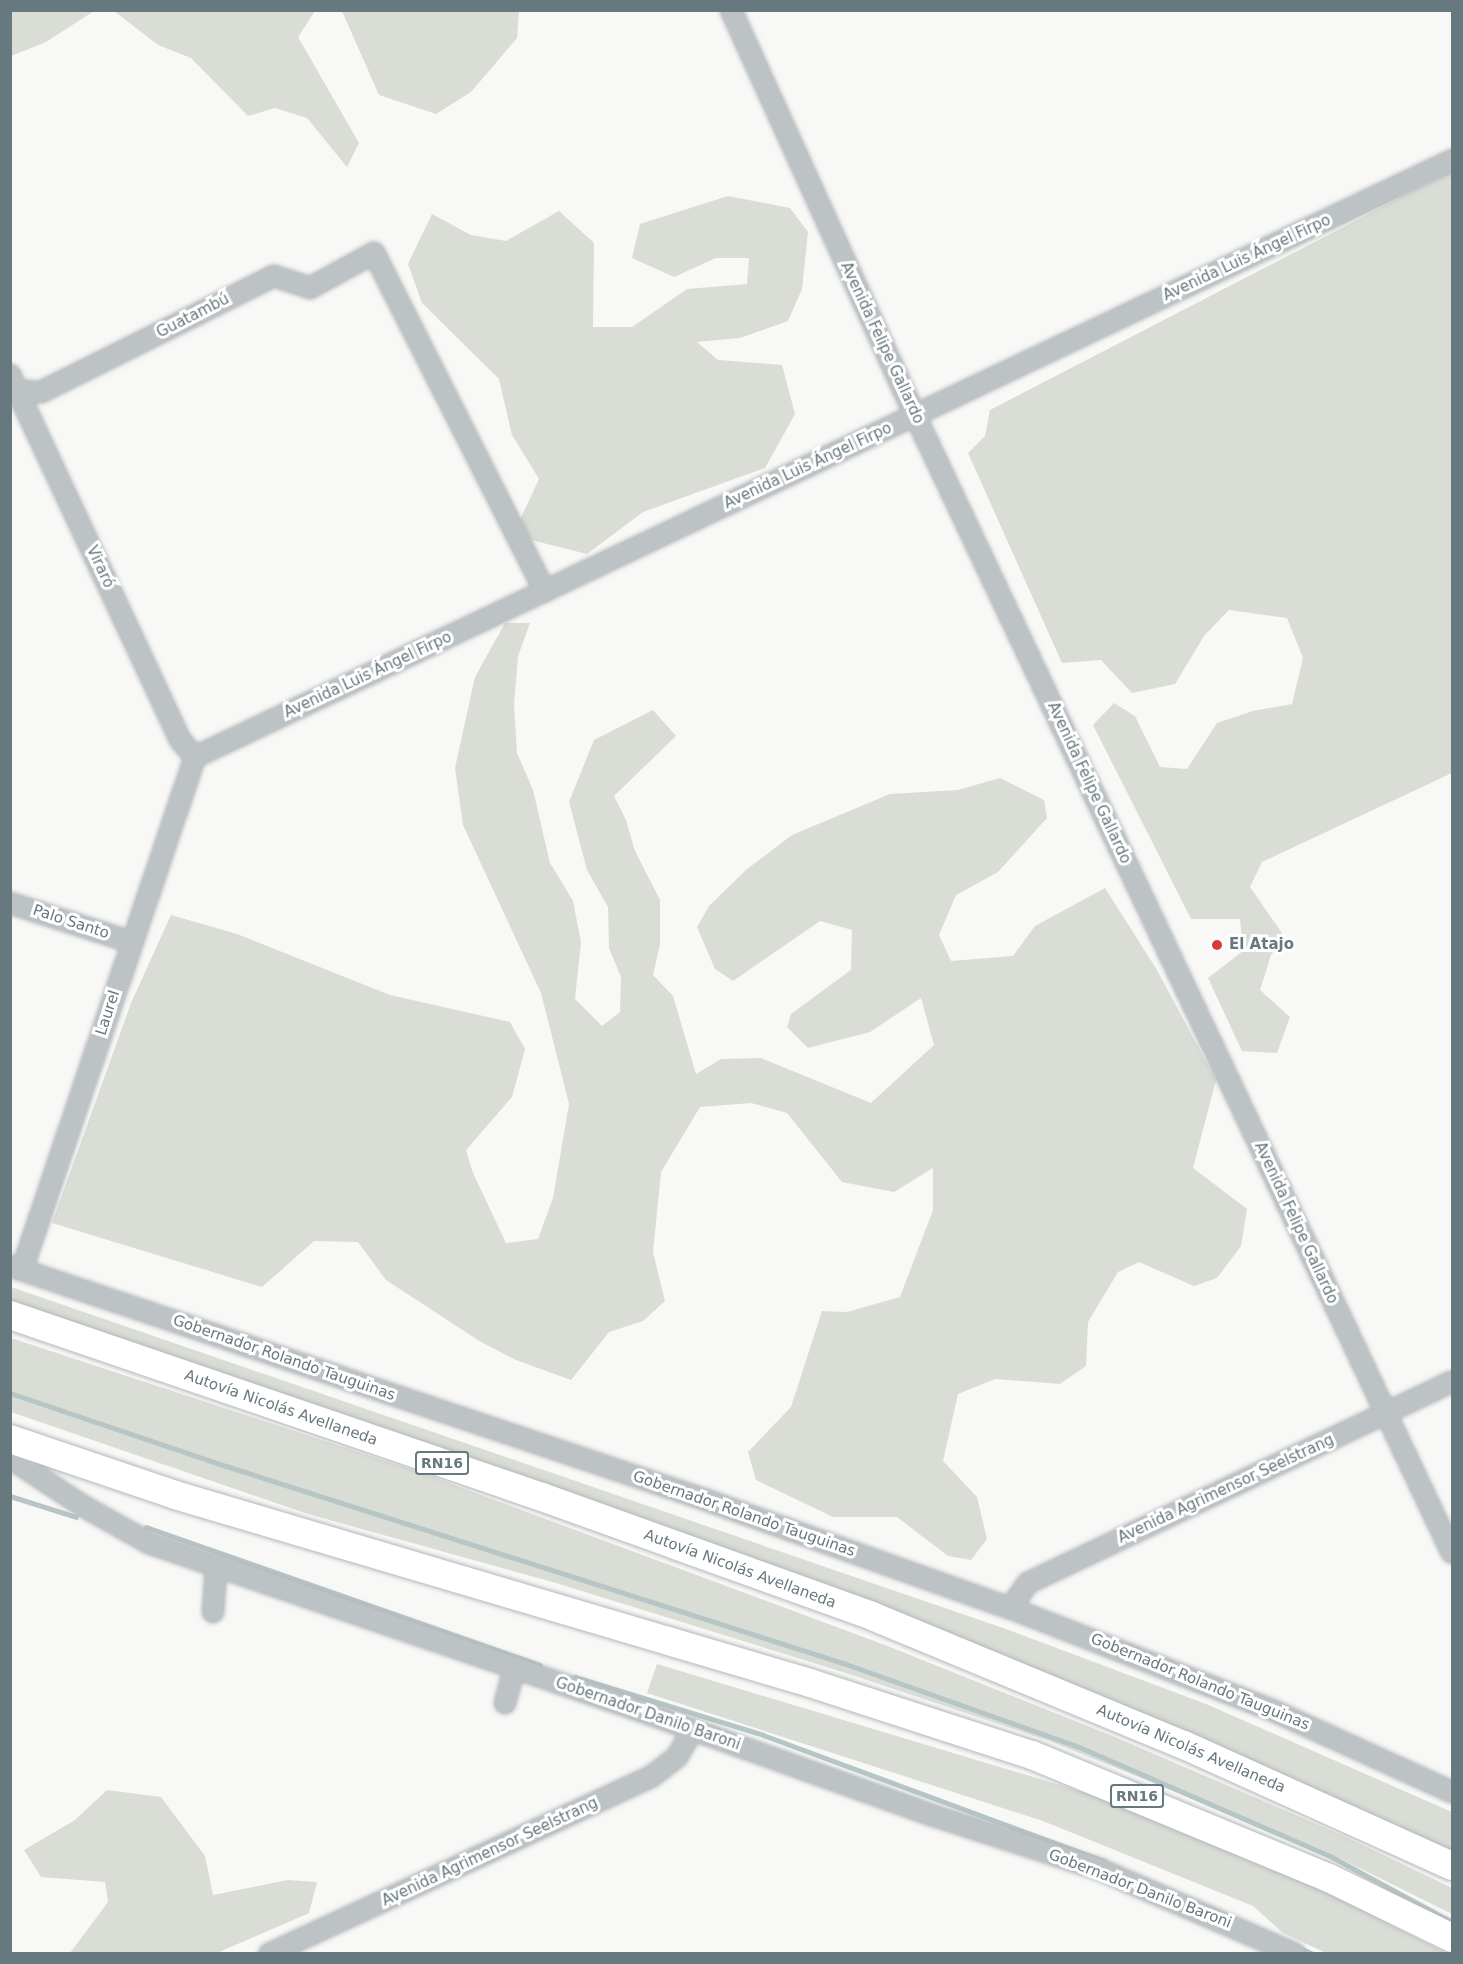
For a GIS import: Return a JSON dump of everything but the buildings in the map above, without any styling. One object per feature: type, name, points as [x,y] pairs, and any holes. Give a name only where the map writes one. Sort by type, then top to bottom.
[{"type":"highway","name":"Autovía Nicolás Avellaneda","points":[[10,1315],[542,1497],[872,1616],[1184,1744],[1452,1866]]},
{"type":"highway","name":"RN16","points":[[10,1439],[175,1495],[810,1683],[1032,1755],[1329,1878],[1452,1938]]},
{"type":"street","name":"Avenida Felipe Gallardo","points":[[731,10],[915,416],[1452,1552]]},
{"type":"street","name":"Avenida Luis Ángel Firpo","points":[[195,757],[1452,160]]},
{"type":"street","name":"Guatambú","points":[[13,385],[41,392],[274,276],[310,288],[374,253],[545,591]]},
{"type":"street","name":"Viraró","points":[[13,385],[181,741],[195,757]]},
{"type":"street","name":"Laurel","points":[[16,1268],[195,757]]},
{"type":"street","name":"Palo Santo","points":[[10,903],[131,942]]},
{"type":"street","name":"Gobernador Rolando Tauguinas","points":[[16,1268],[695,1496],[1010,1608],[1274,1711],[1452,1792]]},
{"type":"street","name":"Avenida Agrimensor Seelstrang","points":[[1010,1608],[1028,1583],[1452,1382]]},
{"type":"street","name":"Gobernador Danilo Baroni","points":[[10,1458],[83,1506],[149,1543],[216,1568],[693,1729],[932,1815],[1101,1870],[1295,1953]]},
{"type":"street","points":[[213,1612],[216,1568]]},
{"type":"street","points":[[505,1703],[514,1669]]},
{"type":"street","name":"Avenida Agrimensor Seelstrang","points":[[269,1953],[652,1776],[677,1757],[693,1729]]},
{"type":"shaded area","points":[[11,10],[94,11],[46,42],[11,56]]},
{"type":"shaded area","points":[[114,11],[315,11],[298,37],[359,143],[347,167],[307,118],[275,108],[248,116],[191,58],[158,45]]},
{"type":"shaded area","points":[[342,11],[519,11],[517,38],[471,92],[436,114],[379,95]]},
{"type":"shaded area","points":[[1452,171],[1452,773],[1262,862],[1250,887],[1284,936],[1271,955],[1260,990],[1290,1017],[1277,1053],[1242,1051],[1208,978],[1243,951],[1240,919],[1191,919],[1093,725],[1114,703],[1135,716],[1160,767],[1187,769],[1217,723],[1253,711],[1292,704],[1303,658],[1287,618],[1229,610],[1204,636],[1175,684],[1132,693],[1101,660],[1062,663],[968,453],[985,436],[990,410]]},
{"type":"shaded area","points":[[728,196],[790,208],[808,232],[802,289],[788,321],[740,338],[697,342],[718,360],[782,365],[795,414],[765,468],[643,512],[587,554],[527,539],[519,522],[539,479],[512,435],[499,379],[422,303],[408,264],[432,214],[471,235],[506,241],[559,211],[594,243],[593,327],[632,327],[687,289],[747,284],[749,258],[716,258],[674,277],[632,258],[640,224]]},
{"type":"shaded area","points":[[505,623],[530,623],[518,656],[514,705],[517,753],[533,790],[550,863],[573,901],[581,942],[575,999],[602,1026],[620,1012],[621,977],[609,948],[608,907],[587,870],[569,802],[594,740],[653,710],[676,736],[614,796],[626,820],[635,851],[660,900],[660,944],[653,975],[673,996],[696,1074],[721,1059],[761,1058],[871,1103],[934,1045],[921,998],[870,1032],[808,1048],[787,1027],[791,1014],[851,970],[852,930],[820,921],[733,981],[715,969],[697,927],[709,906],[746,870],[792,835],[890,794],[958,790],[1000,778],[1044,800],[1047,818],[998,872],[956,895],[939,935],[951,961],[1013,956],[1035,926],[1105,888],[1157,970],[1216,1080],[1193,1168],[1247,1209],[1241,1246],[1217,1278],[1194,1286],[1139,1262],[1118,1272],[1088,1322],[1086,1366],[1060,1384],[995,1379],[958,1394],[943,1461],[977,1497],[987,1539],[971,1560],[948,1556],[897,1517],[833,1517],[756,1480],[748,1452],[791,1407],[822,1311],[847,1312],[900,1297],[933,1210],[933,1168],[894,1192],[842,1182],[787,1113],[751,1103],[700,1107],[661,1172],[653,1252],[665,1301],[643,1321],[609,1332],[571,1380],[516,1360],[481,1342],[386,1280],[358,1242],[314,1241],[262,1287],[52,1223],[131,1003],[171,915],[237,934],[390,995],[510,1022],[525,1049],[512,1097],[466,1150],[473,1173],[506,1243],[538,1239],[553,1198],[569,1104],[541,993],[463,825],[455,768],[475,677]]},
{"type":"shaded area","points":[[11,1287],[1003,1628],[1206,1704],[1452,1812],[1452,1855],[1348,1806],[11,1307]]},
{"type":"shaded area","points":[[11,1338],[419,1472],[885,1645],[1115,1737],[1344,1836],[1452,1888],[1452,1914],[1341,1859],[1052,1742],[849,1674],[556,1583],[308,1514],[11,1412]]},
{"type":"shaded area","points":[[657,1664],[1133,1807],[1305,1881],[1446,1953],[1326,1953],[1283,1933],[1253,1906],[1043,1821],[647,1693]]},
{"type":"shaded area","points":[[107,1790],[161,1797],[205,1856],[213,1895],[288,1880],[317,1882],[309,1913],[217,1953],[70,1953],[108,1902],[105,1882],[41,1877],[24,1850],[75,1820]]},
{"type":"waterway","points":[[10,1393],[226,1466],[843,1663],[1079,1747],[1330,1856],[1452,1922]]},
{"type":"waterway","points":[[10,1496],[76,1517]]},
{"type":"waterway","points":[[146,1527],[540,1665]]},
{"type":"waterway","points":[[575,1677],[763,1735],[1103,1861]]},
{"type":"waterway","points":[[1298,1947],[1313,1954]]},
{"type":"place","name":"El Atajo","points":[[1217,945]]}]
